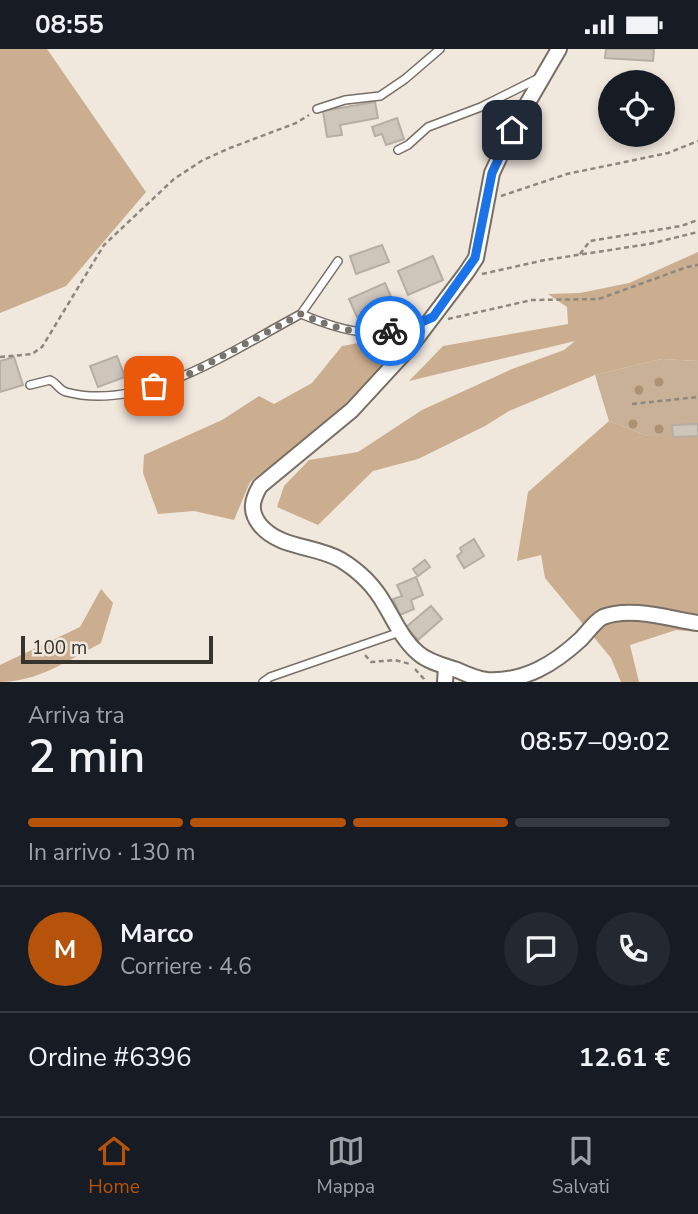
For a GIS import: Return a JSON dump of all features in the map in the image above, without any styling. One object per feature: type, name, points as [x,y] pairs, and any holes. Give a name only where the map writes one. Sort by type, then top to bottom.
[{"type":"street","points":[[559,49],[512,130],[492,173],[475,258],[466,273],[383,378],[352,410],[260,486],[252,501],[253,515],[270,534],[290,544],[316,549],[340,560],[365,577],[384,602],[400,632],[419,655],[445,674],[486,680],[516,680],[546,668],[602,618],[631,613],[698,623]]},
{"type":"lane","points":[[317,109],[345,100],[380,96],[440,49]]},
{"type":"lane","points":[[398,151],[428,127],[481,107],[543,76]]},
{"type":"lane","points":[[30,385],[50,380],[62,391],[95,397],[154,386],[189,374],[301,314],[338,261]]},
{"type":"lane","points":[[301,314],[336,329],[372,334],[403,330],[430,320]]},
{"type":"lane","points":[[263,682],[270,677],[400,632]]},
{"type":"path","points":[[0,357],[32,353],[42,347],[104,245],[174,179],[203,160],[296,123],[317,109]]},
{"type":"path","points":[[488,201],[567,174],[668,153],[698,141]]},
{"type":"path","points":[[579,254],[590,241],[681,226],[698,220]]},
{"type":"path","points":[[466,273],[485,274],[545,260],[649,244],[698,232]]},
{"type":"path","points":[[430,320],[532,300],[599,299],[698,265]]},
{"type":"path","points":[[632,404],[698,397]]},
{"type":"path","points":[[358,647],[371,662],[395,660],[412,665],[424,678],[424,682]]},
{"type":"shaded area","points":[[0,49],[47,49],[146,192],[66,286],[0,313]]},
{"type":"shaded area","points":[[698,252],[698,361],[662,359],[595,375],[509,411],[418,459],[373,471],[318,525],[277,507],[284,486],[309,460],[358,452],[422,410],[512,369],[564,350],[575,341],[409,381],[443,346],[568,324],[567,307],[548,294],[580,293],[629,283]]},
{"type":"shaded area","points":[[410,334],[348,406],[250,482],[234,520],[194,511],[158,514],[143,473],[144,455],[222,420],[259,396],[274,404],[312,383],[342,346]]},
{"type":"shaded area","points":[[662,359],[698,361],[698,436],[648,436],[609,421],[595,375]]},
{"type":"shaded area","points":[[609,421],[648,436],[698,436],[698,632],[676,630],[630,645],[639,682],[621,682],[611,658],[545,578],[541,555],[517,561],[528,492]]},
{"type":"shaded area","points":[[101,589],[113,603],[101,643],[40,674],[0,682],[0,665],[80,627]]},
{"type":"building","points":[[606,49],[654,49],[653,61],[605,58]]},
{"type":"building","points":[[375,102],[378,118],[340,125],[342,135],[327,137],[323,111]]},
{"type":"building","points":[[397,118],[404,139],[386,145],[382,134],[375,136],[372,127]]},
{"type":"building","points":[[382,245],[389,262],[356,274],[350,256]]},
{"type":"building","points":[[433,256],[443,280],[408,295],[398,271]]},
{"type":"building","points":[[385,283],[395,306],[375,315],[373,310],[357,317],[349,299]]},
{"type":"building","points":[[117,356],[125,377],[98,387],[90,366]]},
{"type":"building","points":[[14,357],[23,385],[0,392],[0,361]]},
{"type":"building","points":[[698,424],[698,436],[673,437],[672,425]]},
{"type":"building","points":[[474,539],[484,556],[464,568],[457,556],[462,552],[460,548]]},
{"type":"building","points":[[425,560],[430,567],[418,576],[413,569]]},
{"type":"building","points":[[416,577],[423,595],[411,600],[414,609],[400,615],[393,599],[402,596],[397,585]]},
{"type":"building","points":[[431,606],[442,619],[418,640],[406,627]]},
{"type":"way so far","points":[[154,386],[189,374],[301,314],[336,329],[372,334],[390,331]]},
{"type":"route","points":[[390,331],[403,330],[433,317],[466,273],[475,258],[492,173],[512,130]]}]
